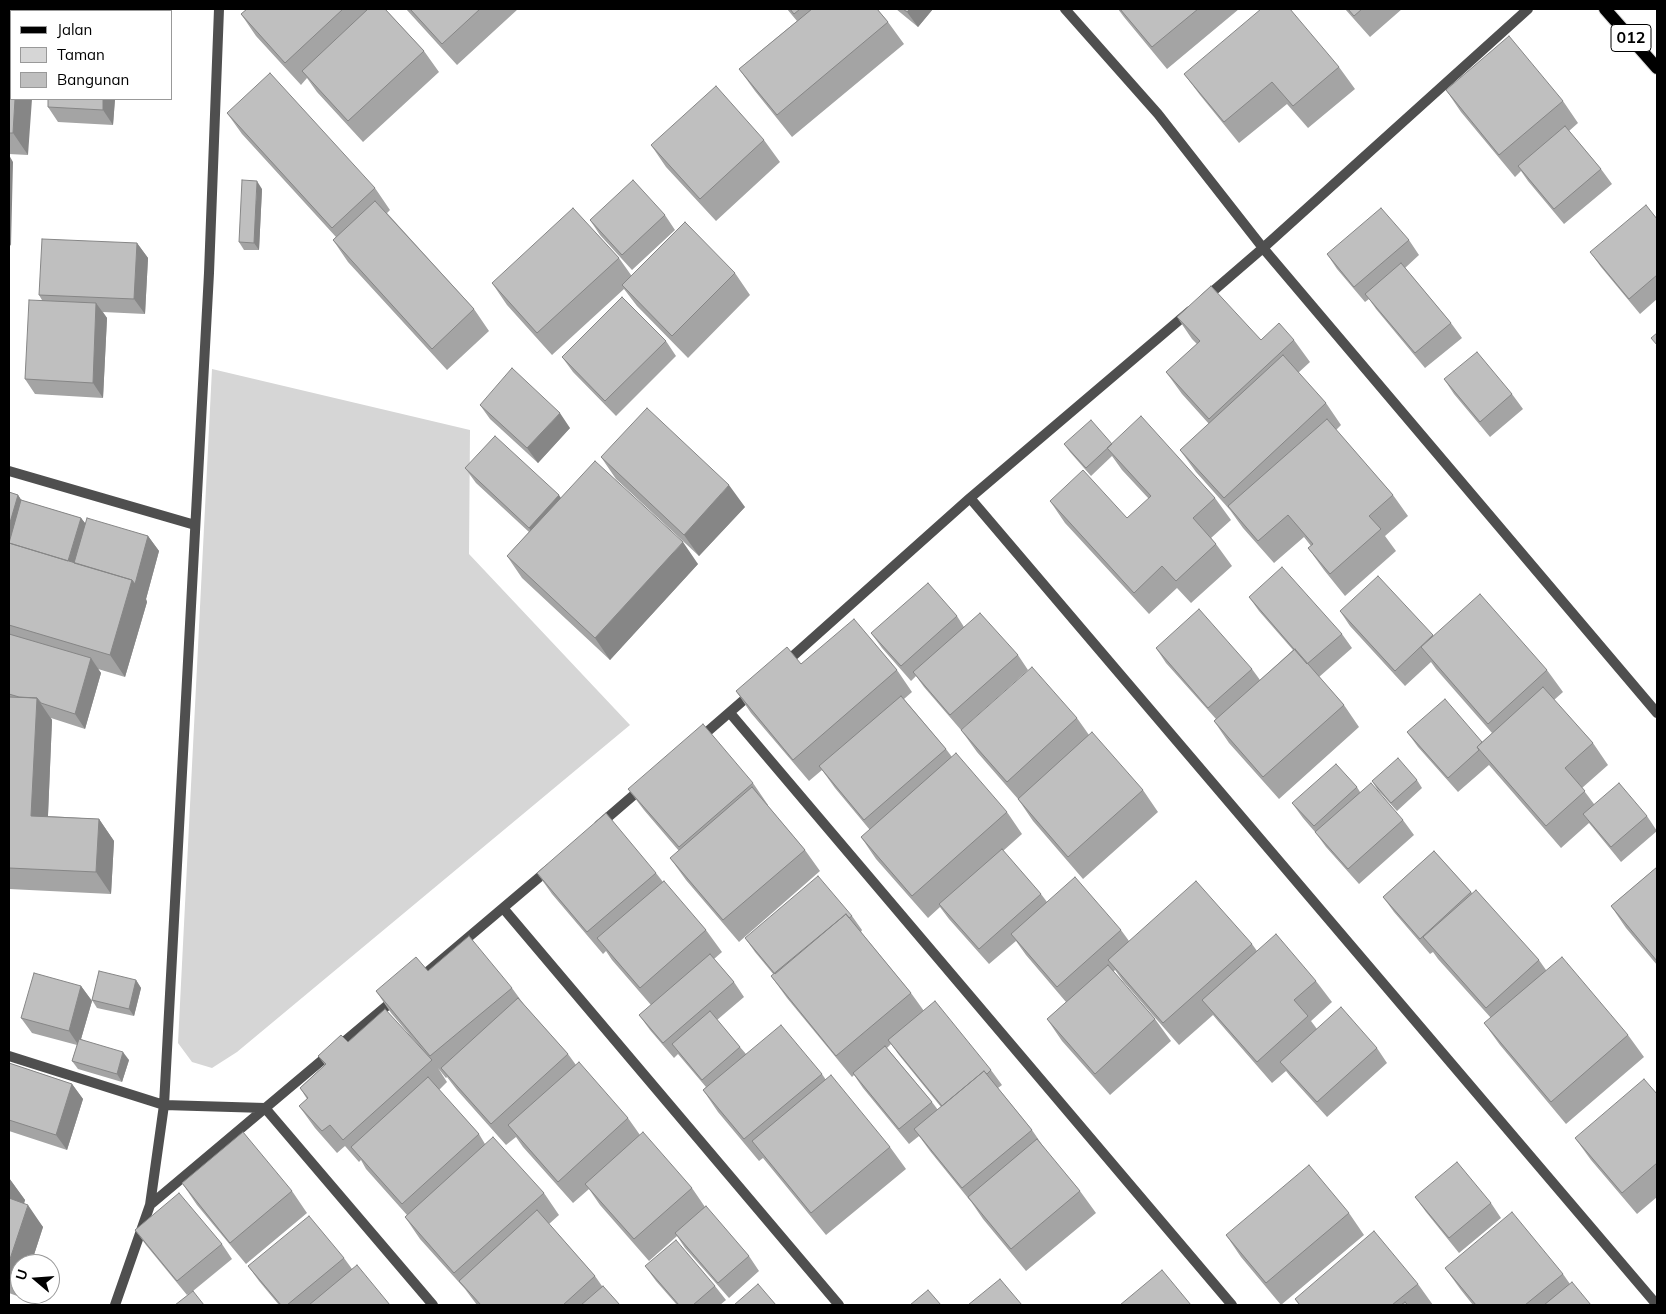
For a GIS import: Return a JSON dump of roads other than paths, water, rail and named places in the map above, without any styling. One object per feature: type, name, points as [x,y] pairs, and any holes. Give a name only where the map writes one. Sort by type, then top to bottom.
[{"type":"main road","name":"012","points":[[1605,9],[1657,68]]},
{"type":"street","points":[[114,1305],[150,1204],[164,1105],[209,263],[219,9]]},
{"type":"street","points":[[1065,9],[1158,114],[1263,248],[1657,713]]},
{"type":"street","points":[[773,674],[970,498],[1263,248],[1528,9]]},
{"type":"street","points":[[9,471],[195,525]]},
{"type":"street","points":[[970,498],[1657,1305]]},
{"type":"street","points":[[692,745],[759,687]]},
{"type":"street","points":[[730,713],[1232,1305]]},
{"type":"street","points":[[593,830],[654,778]]},
{"type":"street","points":[[150,1204],[556,863]]},
{"type":"street","points":[[503,908],[839,1305]]},
{"type":"street","points":[[9,1056],[164,1105],[265,1108],[433,1305]]}]
